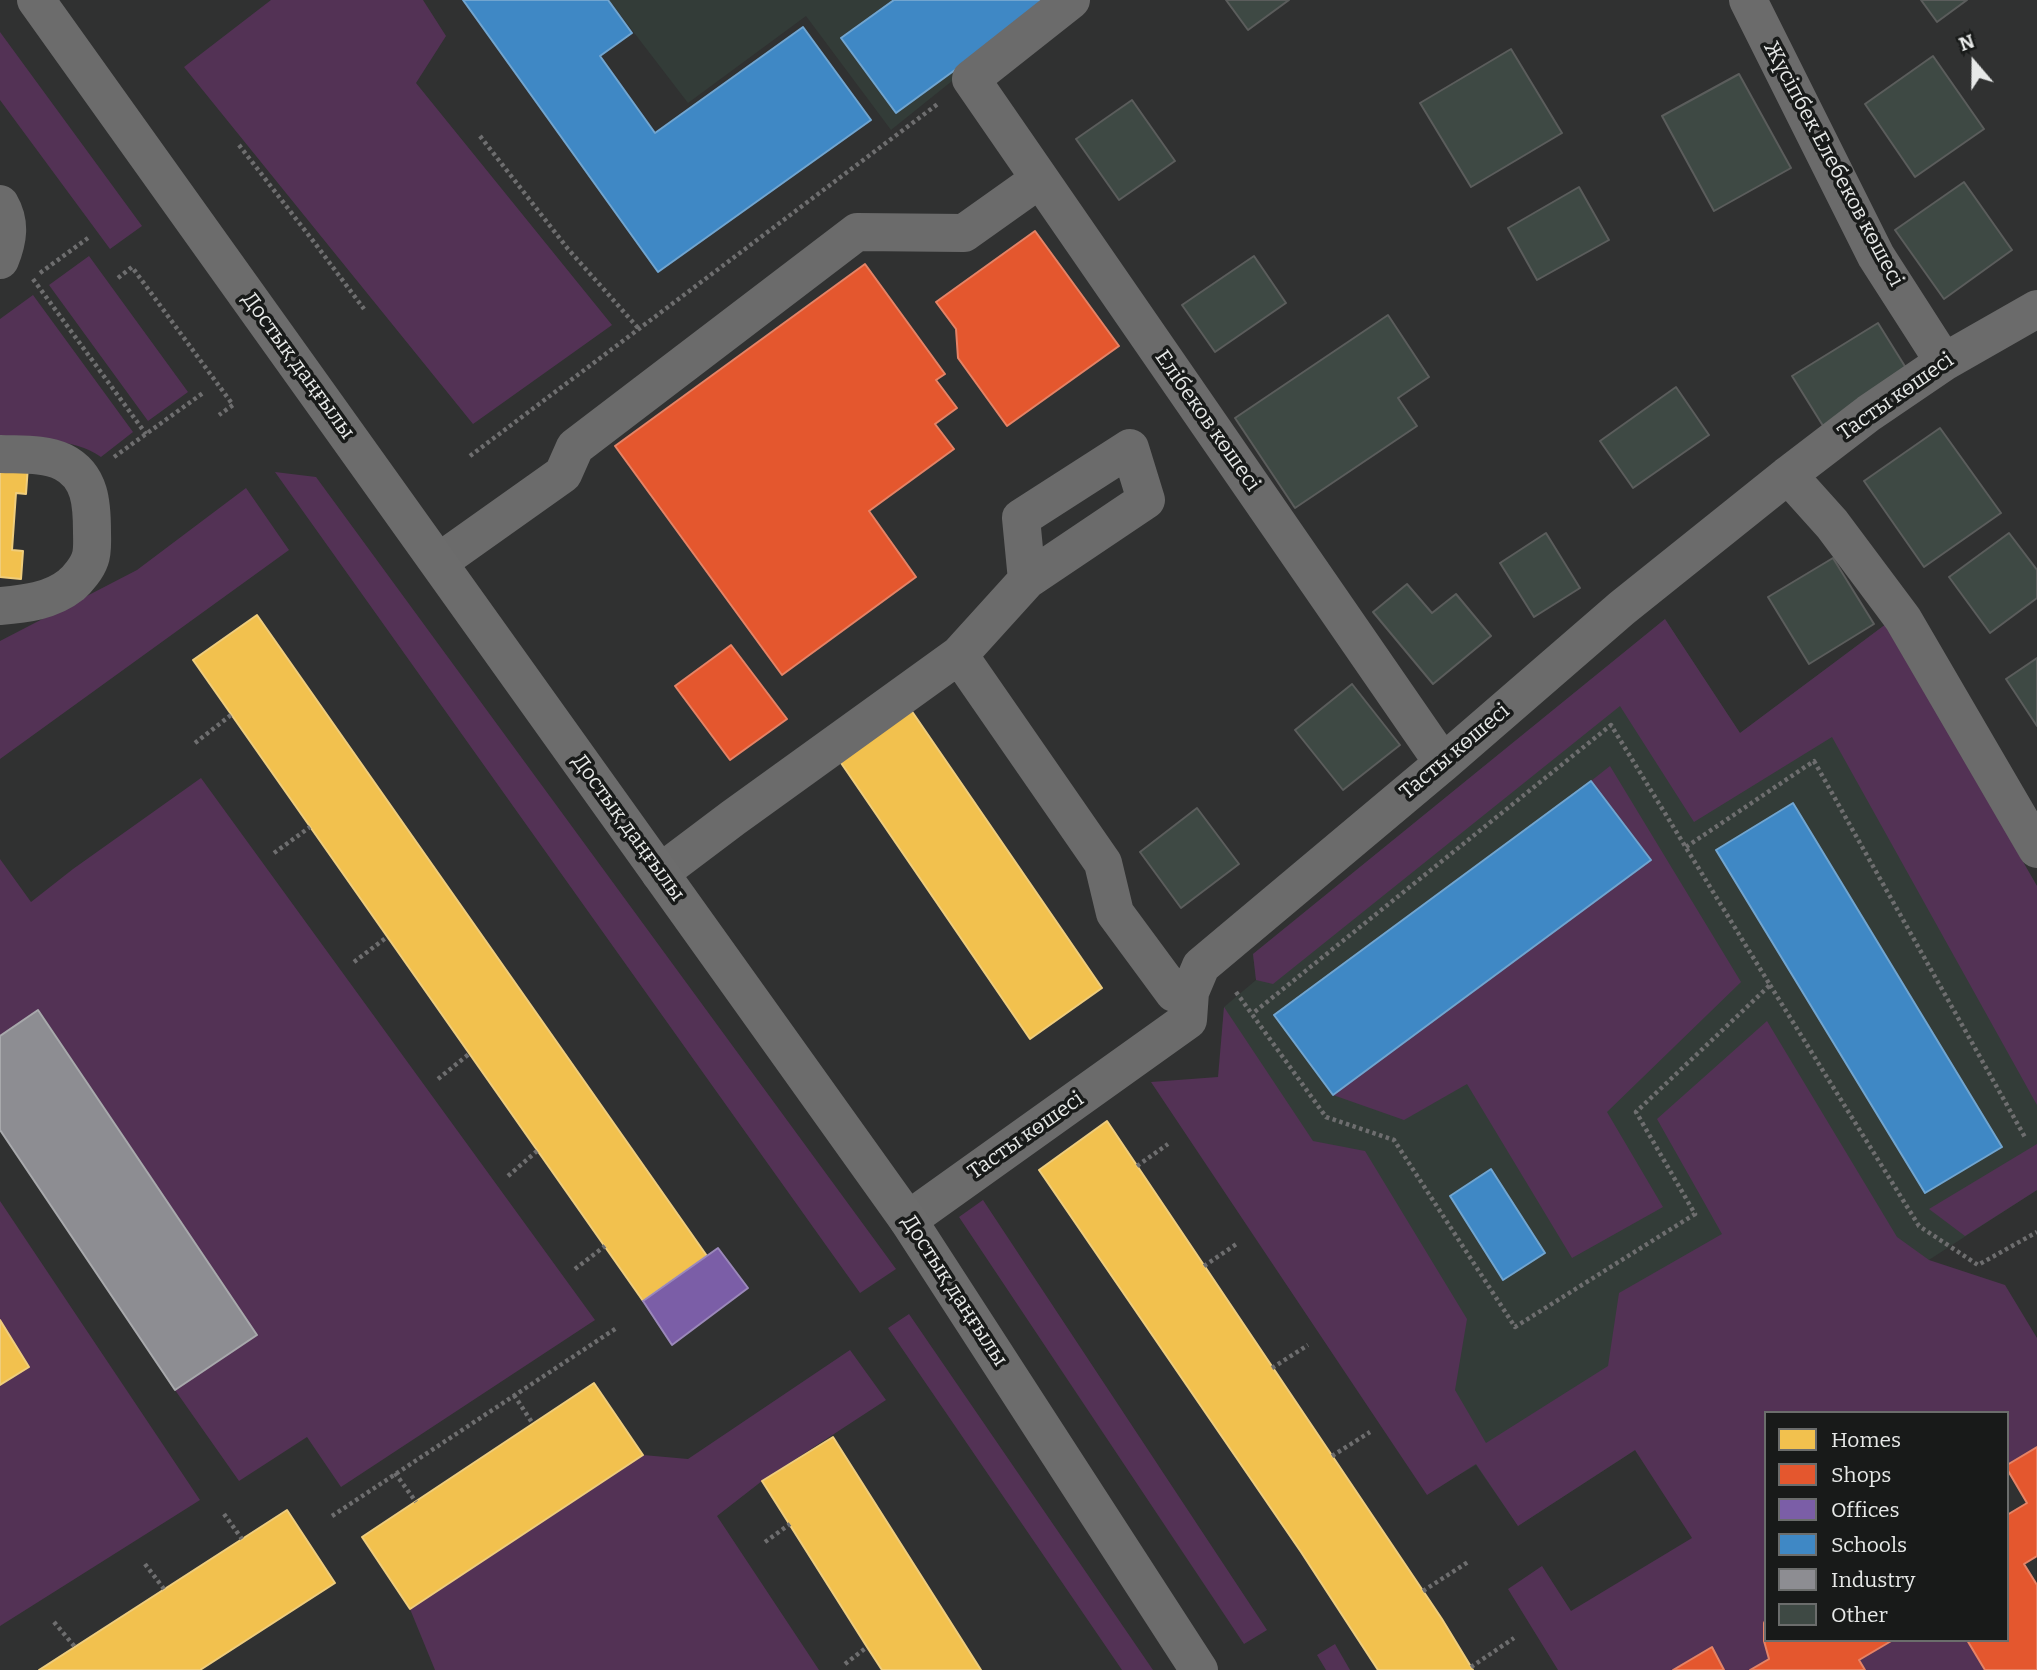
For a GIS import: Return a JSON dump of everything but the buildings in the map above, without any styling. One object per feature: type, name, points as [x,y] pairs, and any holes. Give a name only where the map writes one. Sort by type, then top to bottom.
[{"type":"main road","name":"Достық даңғылы","points":[[36,0],[908,1220],[1199,1670]]},
{"type":"street","points":[[971,79],[1071,0]]},
{"type":"street","name":"Жүсіпбек Елебеков көшесі","points":[[1748,0],[1876,256],[1944,362]]},
{"type":"street","name":"Елібеков көшесі","points":[[971,79],[1443,764]]},
{"type":"street","points":[[439,562],[563,474],[575,447],[858,232],[964,233],[1040,179]]},
{"type":"street","points":[[0,204],[8,225],[6,244],[12,272]]},
{"type":"street","name":"Тасты көшесі","points":[[908,1220],[1188,1020],[1190,992],[1201,966],[1210,957],[1443,764],[1622,608],[1869,413],[1944,362],[2037,309]]},
{"type":"street","points":[[0,454],[48,456],[66,463],[79,473],[88,489],[92,506],[90,558],[71,585],[50,597],[30,603],[0,606]]},
{"type":"street","points":[[1788,475],[1832,524],[1903,619],[2037,849]]},
{"type":"street","points":[[660,873],[959,655],[1027,580]]},
{"type":"street","points":[[959,655],[1103,863],[1115,913],[1174,993]]},
{"type":"path","points":[[470,456],[971,79]]},
{"type":"path","points":[[480,136],[568,248],[639,329]]},
{"type":"path","points":[[239,145],[364,309]]},
{"type":"path","points":[[33,278],[88,238]]},
{"type":"path","points":[[118,278],[132,267],[233,405],[219,415]]},
{"type":"path","points":[[12,272],[33,278],[146,434]]},
{"type":"path","points":[[83,480],[203,393]]},
{"type":"path","points":[[195,743],[231,715]]},
{"type":"path","points":[[1252,1014],[1611,725],[1919,1226],[1978,1265],[2037,1232]]},
{"type":"path","points":[[1686,847],[1814,761],[2026,1139]]},
{"type":"path","points":[[274,853],[310,827]]},
{"type":"path","points":[[354,962],[387,937]]},
{"type":"path","points":[[1210,957],[1326,1117],[1394,1140],[1515,1327],[1695,1214],[1636,1112],[1770,985]]},
{"type":"path","points":[[438,1079],[470,1055]]},
{"type":"path","points":[[1137,1166],[1168,1144]]},
{"type":"path","points":[[508,1176],[537,1151]]},
{"type":"path","points":[[1205,1266],[1238,1243]]},
{"type":"path","points":[[575,1269],[604,1246]]},
{"type":"path","points":[[332,1516],[618,1327]]},
{"type":"path","points":[[1272,1368],[1308,1345]]},
{"type":"path","points":[[514,1395],[533,1424]]},
{"type":"path","points":[[1332,1456],[1370,1432]]},
{"type":"path","points":[[395,1474],[416,1502]]},
{"type":"path","points":[[224,1514],[242,1539]]},
{"type":"path","points":[[765,1542],[790,1524]]},
{"type":"path","points":[[1423,1591],[1468,1562]]},
{"type":"path","points":[[145,1564],[164,1589]]},
{"type":"path","points":[[54,1622],[75,1647]]},
{"type":"path","points":[[1471,1667],[1514,1638]]},
{"type":"path","points":[[845,1664],[867,1647]]},
{"type":"shaded area","points":[[271,0],[423,0],[446,36],[416,83],[612,325],[473,424],[184,67]]},
{"type":"shaded area","points":[[609,0],[1053,0],[891,130],[806,16],[688,103]]},
{"type":"shaded area","points":[[0,32],[142,226],[110,249],[0,100]]},
{"type":"shaded area","points":[[89,256],[188,392],[148,421],[49,285]]},
{"type":"shaded area","points":[[33,295],[133,432],[101,457],[65,443],[0,439],[0,319]]},
{"type":"shaded area","points":[[275,472],[316,477],[896,1269],[860,1293]]},
{"type":"shaded area","points":[[246,488],[289,550],[0,759],[0,641],[137,570]]},
{"type":"shaded area","points":[[1665,619],[1740,733],[1886,624],[2037,886],[2037,1190],[1518,1526],[1476,1465],[1450,1480],[1216,1112],[1224,1007],[1256,980],[1253,954]]},
{"type":"shaded area","points":[[1665,619],[1740,733],[1886,624],[2037,886],[2037,1105],[1832,737],[1694,822],[1620,706],[1273,984],[1256,980],[1253,954]]},
{"type":"shaded area","points":[[1610,766],[1741,982],[1607,1112],[1663,1207],[1572,1258],[1467,1084],[1404,1120],[1333,1095],[1650,860],[1591,781]]},
{"type":"shaded area","points":[[201,778],[595,1320],[341,1487],[307,1437],[239,1481],[175,1390],[257,1335],[39,1010],[0,1036],[0,859],[31,902]]},
{"type":"shaded area","points":[[1224,1007],[1313,1141],[1365,1151],[1467,1319],[1455,1390],[1486,1443],[1608,1366],[1619,1293],[1722,1234],[1657,1119],[1767,1021],[1897,1237],[1929,1260],[2005,1285],[2037,1338],[2037,1447],[2009,1464],[2009,1411],[1764,1411],[1764,1642],[1769,1659],[1750,1670],[1724,1670],[1711,1647],[1673,1670],[1558,1670],[1508,1589],[1542,1566],[1571,1611],[1692,1538],[1635,1450],[1518,1526],[1476,1464],[1427,1495],[1151,1082],[1218,1077]]},
{"type":"shaded area","points":[[2037,1144],[2037,1190],[1965,1236],[1929,1209]]},
{"type":"shaded area","points":[[983,1200],[1267,1630],[1244,1644],[959,1217]]},
{"type":"shaded area","points":[[0,1201],[200,1500],[0,1626],[0,1385],[29,1367],[0,1320]]},
{"type":"shaded area","points":[[909,1314],[1153,1670],[1122,1670],[888,1328]]},
{"type":"shaded area","points":[[850,1350],[886,1400],[762,1481],[717,1516],[819,1670],[435,1670],[410,1609],[643,1455],[688,1459]]},
{"type":"shaded area","points":[[1890,1642],[1968,1642],[1985,1670],[1865,1670],[1859,1660]]},
{"type":"shaded area","points":[[1335,1644],[1350,1670],[1326,1670],[1317,1655]]}]
